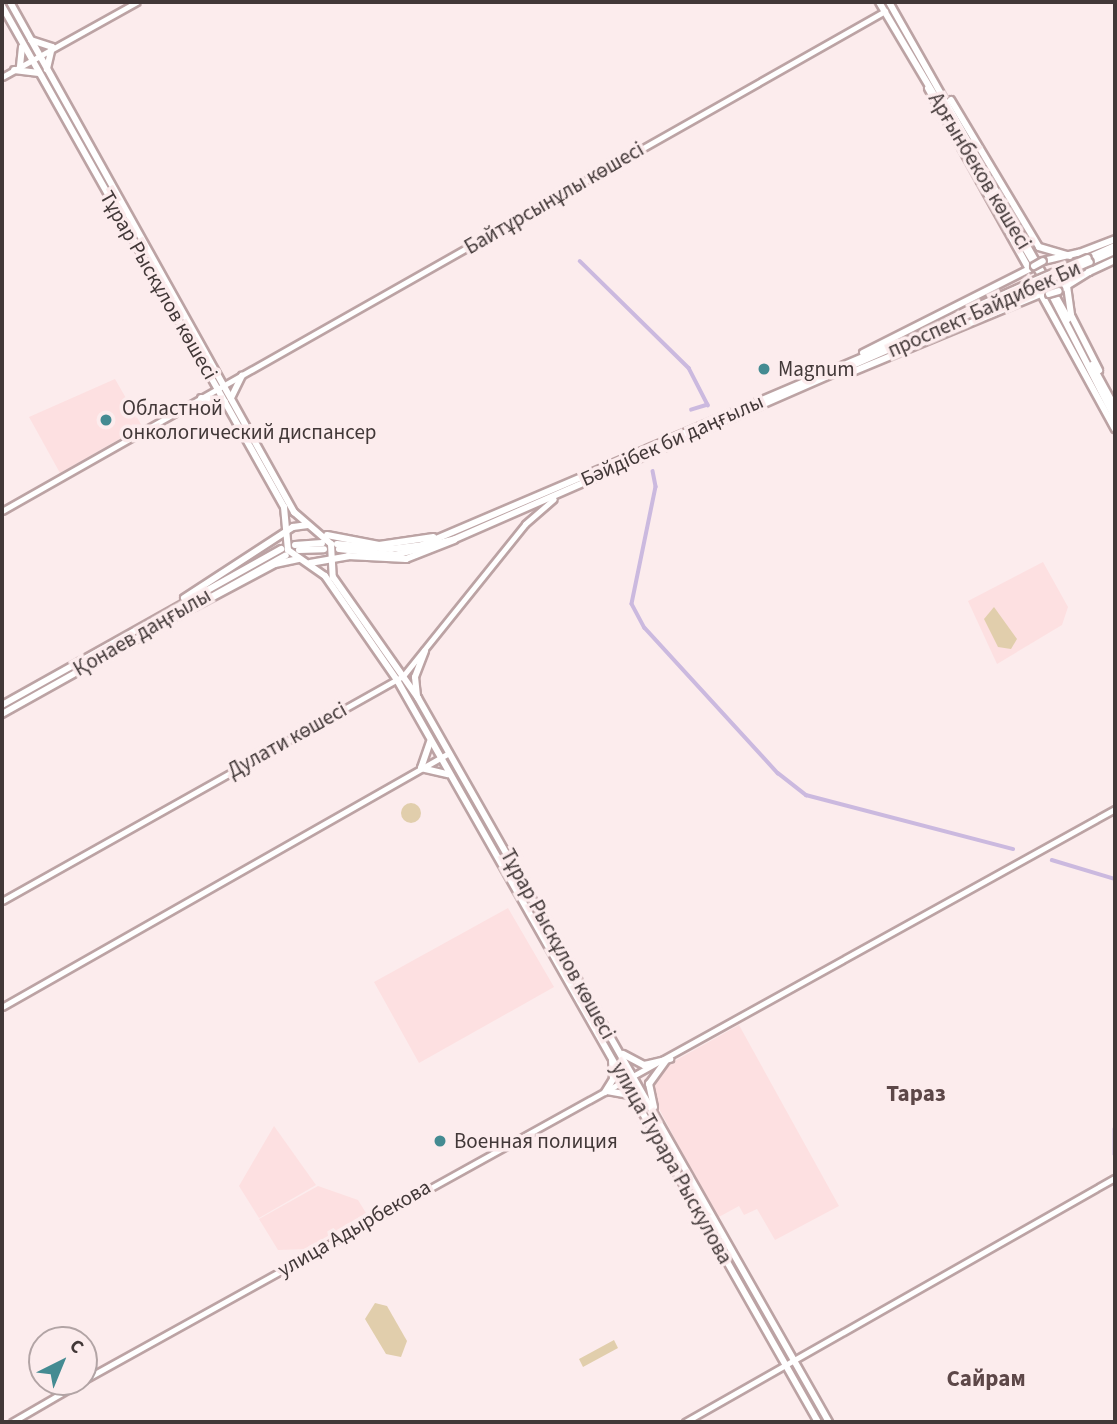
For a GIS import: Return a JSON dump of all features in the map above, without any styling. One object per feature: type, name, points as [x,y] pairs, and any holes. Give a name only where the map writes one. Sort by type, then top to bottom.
[{"type":"main road","name":"Тұрар Рыскұлов көшесі","points":[[10,2],[30,39],[39,73],[96,167],[221,387]]},
{"type":"main road","points":[[2,77],[137,2]]},
{"type":"main road","name":"Арғынбеков көшесі","points":[[879,2],[1042,275],[1115,418]]},
{"type":"main road","name":"Арғынбеков көшесі","points":[[889,2],[1041,261],[1115,407]]},
{"type":"main road","name":"Тұрар Рыскұлов көшесі","points":[[2,6],[22,41],[47,71],[96,167]]},
{"type":"main road","name":"Байтұрсынұлы көшесі","points":[[2,511],[885,11]]},
{"type":"main road","points":[[30,39],[52,47]]},
{"type":"main road","points":[[17,68],[22,41]]},
{"type":"main road","points":[[47,71],[52,47]]},
{"type":"main road","points":[[17,68],[39,73]]},
{"type":"main road","points":[[935,79],[1039,247],[1070,256]]},
{"type":"main road","points":[[928,83],[1032,268],[1041,295],[1115,429]]},
{"type":"main road","points":[[838,371],[1043,261],[1070,256],[1115,239]]},
{"type":"main road","name":"проспект Байдибек Би","points":[[646,456],[1115,249]]},
{"type":"main road","points":[[1079,253],[1089,261],[1089,272]]},
{"type":"main road","points":[[838,371],[1041,295],[1059,291],[1115,260]]},
{"type":"main road","points":[[1067,286],[1071,315],[1115,399]]},
{"type":"main road","name":"Бәйдібек би даңғылы","points":[[452,537],[838,371]]},
{"type":"main road","points":[[228,401],[242,375]]},
{"type":"main road","points":[[221,387],[308,525],[323,534],[379,545],[452,537]]},
{"type":"main road","points":[[201,398],[228,401]]},
{"type":"main road","name":"Тұрар Рыскұлов көшесі","points":[[228,401],[284,508],[288,550],[299,559]]},
{"type":"main road","name":"Бәйдібек би даңғылы","points":[[338,546],[395,555],[544,503],[646,456]]},
{"type":"main road","name":"Дулати көшесі","points":[[2,901],[400,678],[425,652],[525,524],[554,499]]},
{"type":"main road","points":[[521,511],[525,524]]},
{"type":"main road","points":[[2,705],[174,605],[286,534],[308,525]]},
{"type":"main road","name":"Тұрар Рыскұлов көшесі","points":[[323,534],[332,558],[333,577],[400,678],[440,757]]},
{"type":"main road","points":[[310,563],[332,558],[406,559],[445,548],[452,537]]},
{"type":"main road","points":[[297,548],[323,546]]},
{"type":"main road","name":"Қонаев даңғылы","points":[[2,714],[283,552],[174,605]]},
{"type":"main road","points":[[183,612],[275,564],[299,559],[310,563],[335,590],[400,678]]},
{"type":"main road","points":[[418,698],[415,677],[425,652]]},
{"type":"main road","name":"Тұрар Рыскұлов көшесі","points":[[400,678],[418,698],[830,1422]]},
{"type":"main road","points":[[421,768],[432,750],[428,734]]},
{"type":"main road","points":[[2,1007],[449,753]]},
{"type":"main road","name":"улица Турара Рыскулова","points":[[440,757],[627,1082],[783,1366],[818,1422]]},
{"type":"main road","points":[[421,768],[443,770],[456,783]]},
{"type":"main road","name":"улица Адырбекова","points":[[98,1372],[606,1092],[635,1079],[1115,809]]},
{"type":"main road","points":[[541,932],[548,927]]},
{"type":"main road","points":[[620,1052],[644,1065],[668,1060]]},
{"type":"main road","points":[[606,1092],[613,1079],[611,1055]]},
{"type":"main road","points":[[654,1112],[649,1084],[668,1060]]},
{"type":"main road","points":[[606,1092],[623,1089],[635,1097]]},
{"type":"main road","points":[[685,1422],[1115,1178]]},
{"type":"main road","points":[[758,1317],[767,1312]]},
{"type":"main road","name":"улица Адырбекова","points":[[12,1422],[56,1396]]},
{"type":"shaded area","points":[[38,61],[149,257],[146,258],[35,62]]},
{"type":"shaded area","points":[[115,379],[142,426],[60,473],[29,417]]},
{"type":"shaded area","points":[[1043,562],[1068,607],[1062,625],[997,664],[968,601]]},
{"type":"shaded area","points":[[994,607],[1017,639],[1011,649],[998,647],[984,619]]},
{"type":"shaded area","points":[[452,761],[543,922],[540,924],[448,763]]},
{"type":"shaded area","points":[[407,803],[415,803],[421,813],[415,823],[407,823],[401,817],[401,809]]},
{"type":"shaded area","points":[[508,908],[554,987],[419,1063],[374,982]]},
{"type":"shaded area","points":[[550,935],[630,1076],[627,1077],[547,936]]},
{"type":"shaded area","points":[[739,1025],[839,1206],[775,1240],[757,1209],[744,1215],[739,1206],[717,1218],[648,1088],[653,1073]]},
{"type":"shaded area","points":[[639,1092],[763,1311],[636,1093]]},
{"type":"shaded area","points":[[274,1126],[316,1185],[259,1218],[239,1186]]},
{"type":"shaded area","points":[[318,1186],[358,1200],[366,1213],[306,1249],[278,1250],[259,1219]]},
{"type":"shaded area","points":[[375,1303],[387,1306],[407,1341],[401,1357],[386,1354],[365,1319]]},
{"type":"shaded area","points":[[614,1340],[618,1348],[583,1367],[579,1359]]},
{"type":"waterway","points":[[580,261],[689,368],[708,405],[692,410]]},
{"type":"waterway","points":[[653,471],[656,487],[632,604],[645,628],[778,773],[806,795],[1013,849]]},
{"type":"waterway","points":[[1052,860],[1115,879]]},
{"type":"waterway","points":[[1115,1129],[1115,1154]]},
{"type":"place","name":"Magnum","points":[[764,369]]},
{"type":"place","name":"Областной онкологический диспансер","points":[[106,420]]},
{"type":"place","name":"Военная полиция","points":[[440,1141]]},
{"type":"district","name":"Тараз","points":[[916,1094]]},
{"type":"district","name":"Сайрам","points":[[986,1379]]}]
